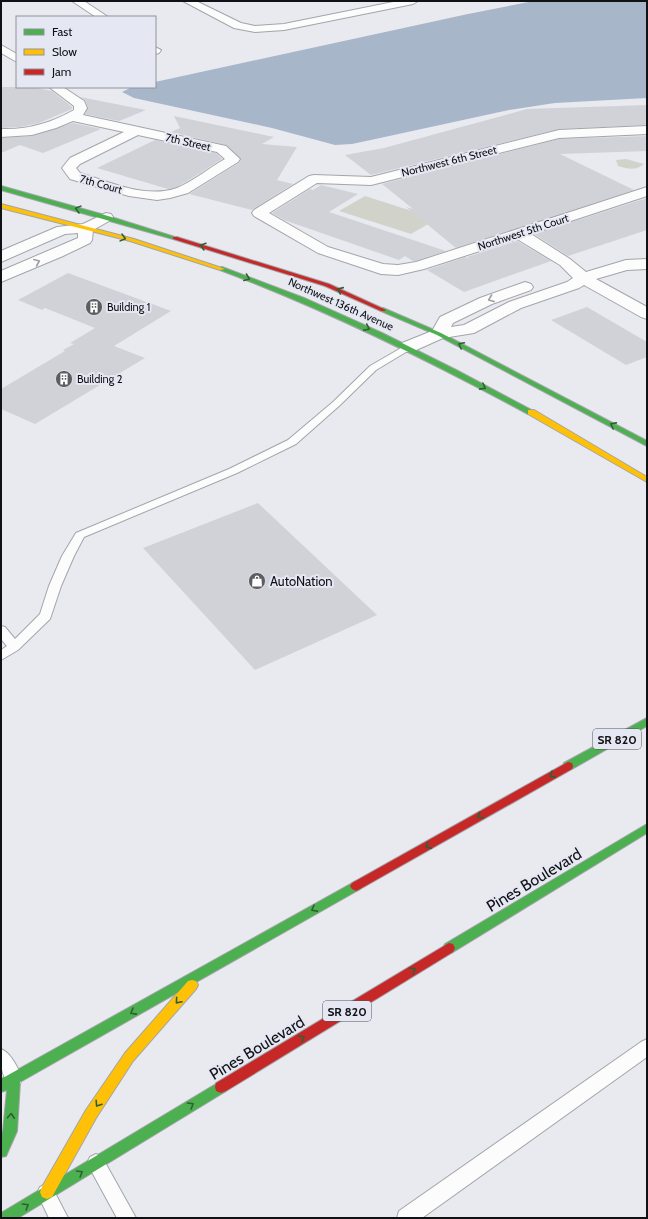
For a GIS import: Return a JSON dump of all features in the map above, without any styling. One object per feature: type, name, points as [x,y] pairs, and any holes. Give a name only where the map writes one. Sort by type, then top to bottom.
[{"type":"main road","name":"Northwest 136th Avenue","points":[[1,188],[106,217],[327,285],[440,334],[647,444]]},
{"type":"main road","name":"Northwest 136th Avenue","points":[[1,206],[86,228],[209,264],[302,299],[408,347],[611,457],[647,480]]},
{"type":"main road","name":"SR 820","points":[[8,1082],[647,722]]},
{"type":"main road","name":"Pines Boulevard","points":[[5,1218],[647,828]]},
{"type":"main road","points":[[46,1193],[91,1114],[129,1057],[203,972]]},
{"type":"main road","points":[[1,1151],[10,1131],[8,1082]]},
{"type":"street","points":[[77,1],[101,16]]},
{"type":"street","points":[[188,1],[238,26],[256,29],[284,27],[413,1]]},
{"type":"street","points":[[338,4],[357,13]]},
{"type":"street","points":[[1,48],[16,59]]},
{"type":"street","points":[[1,132],[14,133],[42,129],[73,117],[80,112],[80,104],[56,88]]},
{"type":"street","points":[[73,117],[138,130]]},
{"type":"street","name":"7th Court","points":[[138,130],[75,161],[69,168],[74,176],[144,196],[168,194]]},
{"type":"street","name":"7th Street","points":[[138,130],[222,150],[233,159],[182,190],[168,194]]},
{"type":"street","name":"Northwest 6th Street","points":[[259,213],[314,179],[371,181],[559,134],[647,130]]},
{"type":"street","name":"Northwest 5th Court","points":[[259,213],[323,250],[382,269],[398,270],[419,266],[647,191]]},
{"type":"street","points":[[1,257],[62,230],[86,228],[106,217]]},
{"type":"street","points":[[1,277],[58,254],[85,240],[86,228]]},
{"type":"street","points":[[518,233],[565,262],[578,282]]},
{"type":"street","points":[[408,347],[440,334],[468,329],[515,305],[626,265],[647,264]]},
{"type":"street","points":[[440,334],[446,320],[486,301],[562,276],[647,314]]},
{"type":"street","points":[[498,313],[511,314],[540,307],[575,293],[578,282]]},
{"type":"street","points":[[528,286],[544,295]]},
{"type":"lane","points":[[1,656],[14,647],[46,616],[55,586],[68,556],[80,535],[233,471],[292,442],[336,404],[373,368],[408,347]]},
{"type":"lane","points":[[1,630],[14,647]]},
{"type":"lane","points":[[406,1218],[647,1047]]},
{"type":"lane","points":[[1,1057],[8,1082]]},
{"type":"lane","points":[[96,1163],[127,1218]]},
{"type":"lane","points":[[46,1193],[59,1218]]},
{"type":"shaded area","points":[[626,159],[644,164],[638,168],[632,169],[618,166],[616,160]]},
{"type":"shaded area","points":[[365,196],[437,219],[411,234],[339,211]]},
{"type":"water","points":[[534,1],[647,1],[647,98],[555,103],[509,110],[352,144],[335,145],[272,128],[134,98],[122,92],[130,88],[156,88],[156,82]]},
{"type":"building","points":[[1,87],[37,88],[52,91],[72,107],[72,109],[39,123],[20,127],[1,128]]},
{"type":"building","points":[[80,97],[146,110],[119,121],[85,114],[88,107],[85,100]]},
{"type":"building","points":[[647,105],[647,125],[559,129],[371,175],[345,155],[384,148],[527,109]]},
{"type":"building","points":[[174,116],[274,137],[262,144],[297,147],[277,180],[293,184],[252,210],[189,194],[239,163],[241,159],[226,145],[171,132],[180,128]]},
{"type":"building","points":[[73,123],[101,129],[43,153],[20,145],[1,153],[1,138],[32,136]]},
{"type":"building","points":[[647,136],[647,151],[560,154],[634,190],[456,248],[406,207],[413,209],[382,184],[559,139]]},
{"type":"building","points":[[155,140],[216,153],[222,159],[177,187],[168,189],[97,168]]},
{"type":"building","points":[[321,185],[358,194],[329,212],[446,251],[416,261],[413,261],[405,256],[399,260],[284,220],[272,213],[310,189],[313,190]]},
{"type":"building","points":[[647,198],[647,230],[568,256],[534,234]]},
{"type":"building","points":[[517,241],[551,261],[464,292],[427,270],[465,257],[469,259],[467,257]]},
{"type":"building","points":[[68,273],[171,311],[114,346],[145,358],[35,424],[1,409],[1,389],[65,351],[63,350],[74,344],[70,343],[95,328],[45,308],[42,310],[18,300]]},
{"type":"building","points":[[587,307],[647,342],[647,357],[626,365],[551,320]]},
{"type":"building","name":"AutoNation","points":[[258,503],[377,615],[255,670],[143,548]]},
{"type":"traffic: fast","points":[[1,188],[175,238]]},
{"type":"traffic: fast","points":[[222,269],[301,300],[379,334],[456,372],[531,412]]},
{"type":"traffic: fast","points":[[383,310],[439,334],[647,444]]},
{"type":"traffic: fast","points":[[568,766],[647,722]]},
{"type":"traffic: fast","points":[[449,948],[647,828]]},
{"type":"traffic: fast","points":[[1,1086],[356,886]]},
{"type":"traffic: fast","points":[[1,1151],[10,1131],[14,1078]]},
{"type":"traffic: fast","points":[[5,1218],[221,1087]]},
{"type":"traffic: slow","points":[[1,206],[132,240],[222,269]]},
{"type":"traffic: slow","points":[[531,412],[647,480]]},
{"type":"traffic: slow","points":[[47,1192],[91,1114],[129,1057],[192,985]]},
{"type":"traffic: jam","points":[[175,238],[327,285],[383,310]]},
{"type":"traffic: jam","points":[[356,886],[568,766]]},
{"type":"traffic: jam","points":[[221,1087],[449,948]]},
{"type":"place","name":"Building 1","points":[[94,307]]},
{"type":"place","name":"Building 2","points":[[64,379]]},
{"type":"place","name":"AutoNation","points":[[257,581]]}]
